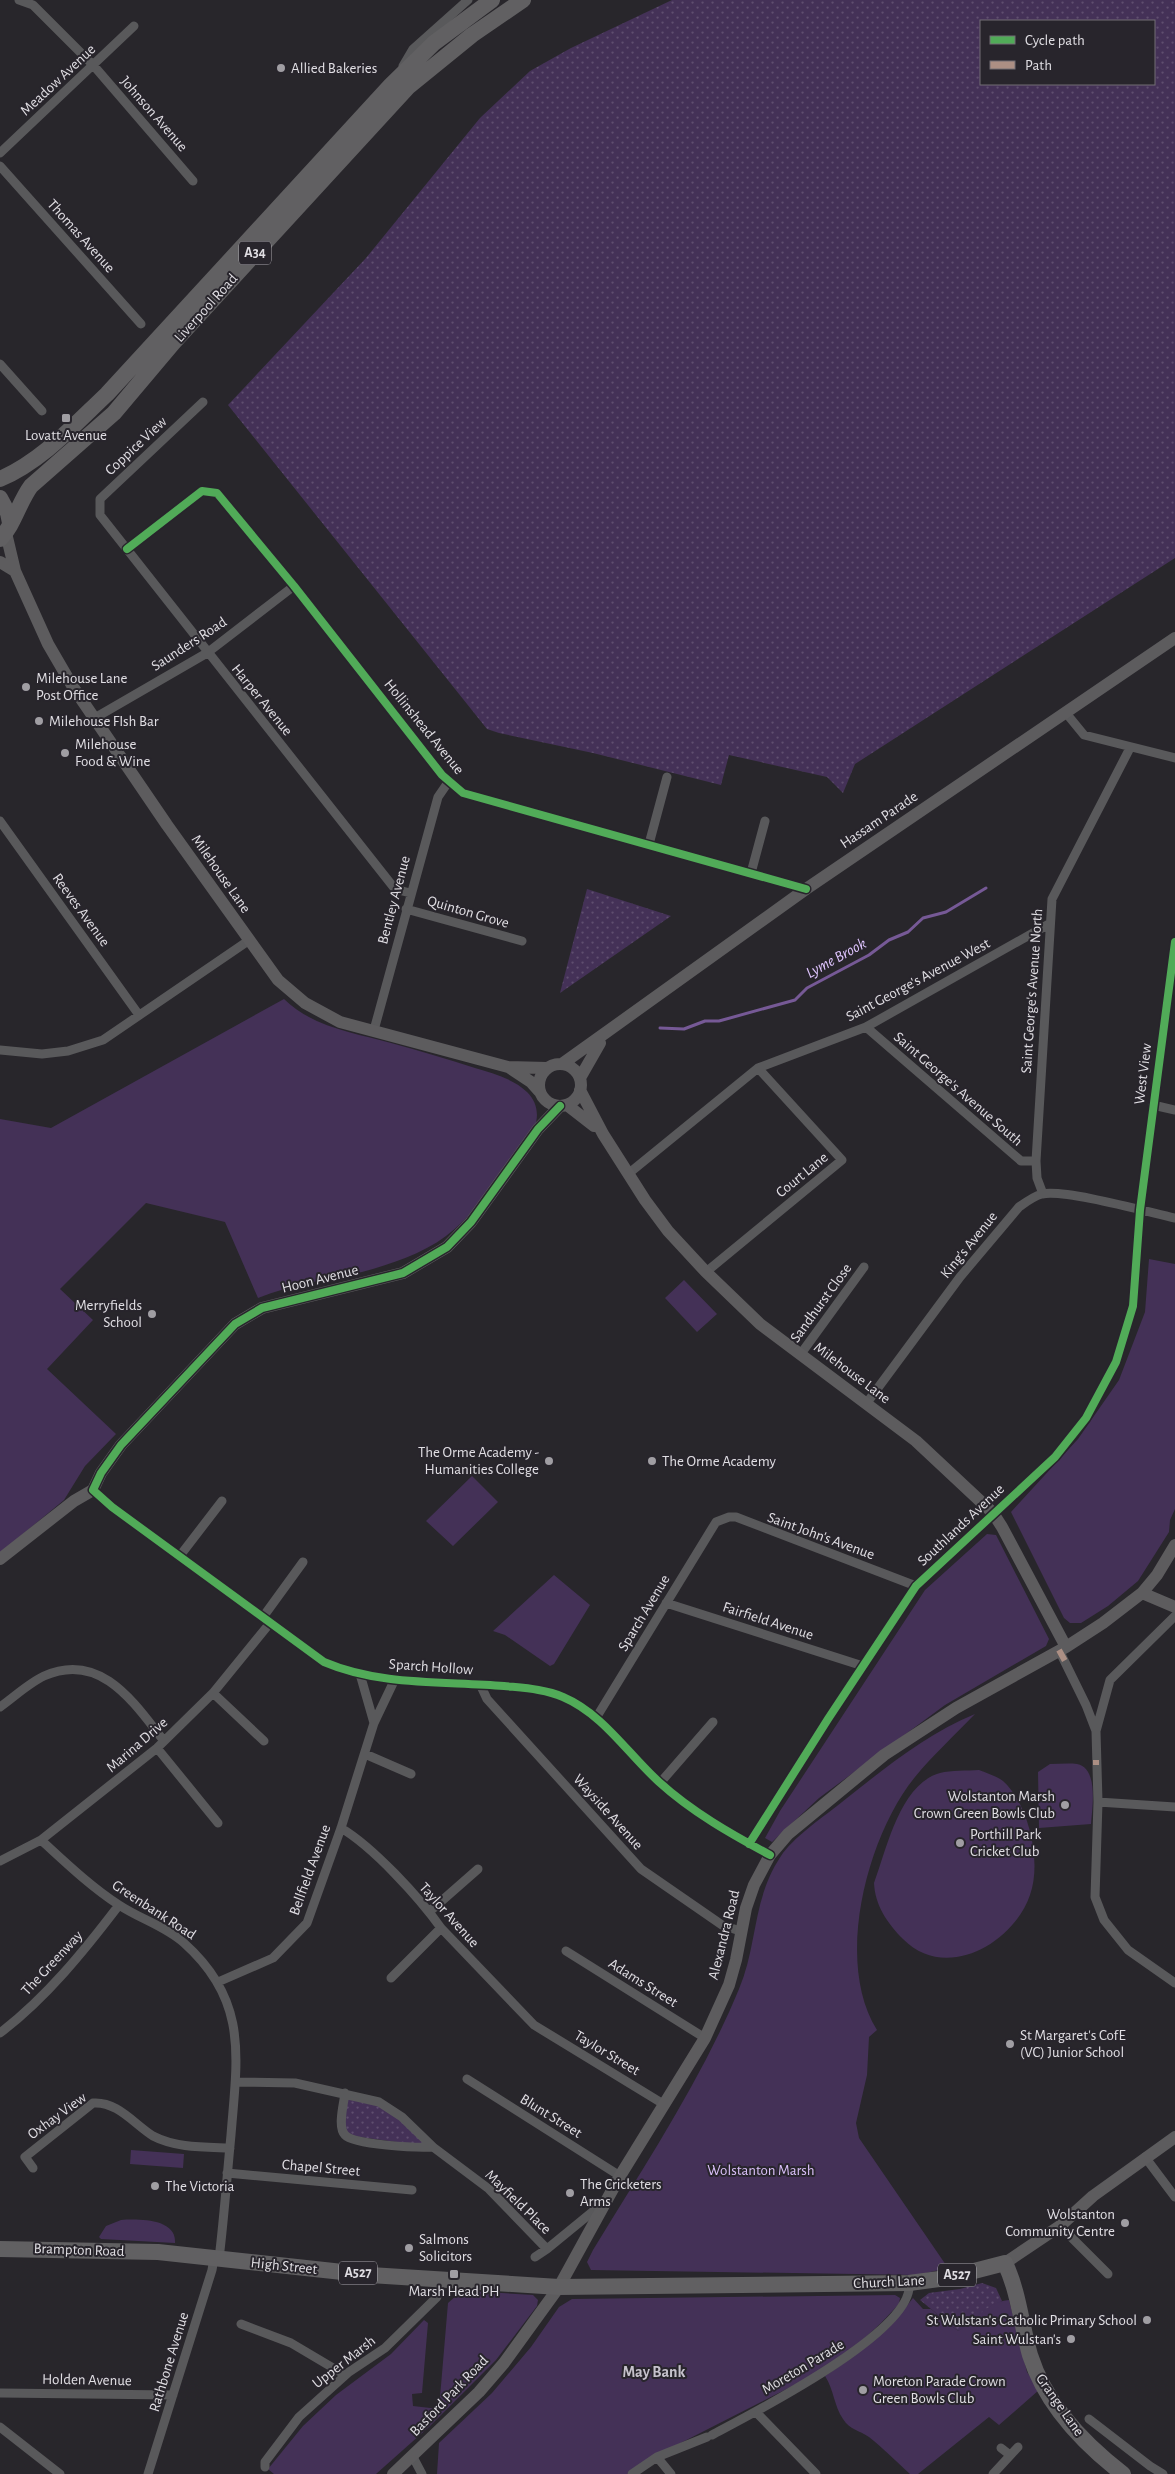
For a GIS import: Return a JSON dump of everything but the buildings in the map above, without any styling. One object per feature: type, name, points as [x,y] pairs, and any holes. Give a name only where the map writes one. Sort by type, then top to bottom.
[{"type":"highway","name":"Liverpool Road","points":[[0,480],[24,468],[60,439],[107,394],[391,85],[434,43],[492,0]]},
{"type":"highway","name":"Liverpool Road","points":[[5,532],[22,498],[31,486],[114,413],[173,343],[408,87],[472,35],[521,1]]},
{"type":"highway","points":[[0,498],[8,512],[5,532]]},
{"type":"highway","name":"Brampton Road","points":[[0,2249],[158,2252]]},
{"type":"highway","name":"High Street","points":[[158,2252],[440,2280],[559,2287]]},
{"type":"highway","name":"Church Lane","points":[[559,2287],[909,2283],[947,2278],[1004,2263]]},
{"type":"highway","name":"Grange Lane","points":[[1004,2263],[1020,2304],[1028,2345],[1036,2370],[1060,2411],[1084,2440],[1124,2474]]},
{"type":"main road","name":"Milehouse Lane","points":[[5,532],[15,570],[48,644],[93,719],[278,980],[305,1003],[340,1022],[508,1067],[547,1068]]},
{"type":"main road","points":[[0,562],[15,570]]},
{"type":"main road","name":"Hassam Parade","points":[[562,1064],[806,889],[1175,638]]},
{"type":"main road","name":"Hassam Parade","points":[[580,1084],[606,1034]]},
{"type":"main road","points":[[562,1064],[573,1068],[580,1084],[574,1101],[564,1106],[546,1102],[539,1090],[540,1077],[547,1068],[562,1064]]},
{"type":"main road","name":"Milehouse Lane","points":[[508,1067],[531,1082],[539,1090]]},
{"type":"main road","name":"Milehouse Lane","points":[[580,1084],[603,1134],[628,1174],[668,1230],[706,1272],[760,1324],[936,1459],[992,1513],[1002,1527],[1063,1653]]},
{"type":"main road","name":"Hoon Avenue","points":[[538,1130],[546,1102]]},
{"type":"main road","name":"Milehouse Lane","points":[[564,1106],[577,1111],[603,1134]]},
{"type":"main road","name":"Hoon Avenue","points":[[93,1490],[101,1473],[121,1445],[235,1324],[262,1308],[403,1273],[422,1264],[447,1247],[471,1222],[538,1130],[564,1106]]},
{"type":"main road","points":[[0,1558],[74,1501],[93,1490]]},
{"type":"main road","name":"Alexandra Road","points":[[559,2287],[620,2176],[705,2038],[729,1985],[736,1960],[740,1931],[754,1885],[770,1856],[788,1834],[884,1755],[956,1708],[1063,1653],[1142,1593],[1157,1575],[1175,1545]]},
{"type":"main road","points":[[1142,1593],[1175,1607]]},
{"type":"main road","name":"Church Lane","points":[[1004,2263],[1060,2226],[1093,2196],[1175,2137]]},
{"type":"main road","name":"Basford Park Road","points":[[393,2474],[479,2392],[504,2363],[559,2287]]},
{"type":"street","points":[[19,0],[33,2]]},
{"type":"street","points":[[391,85],[413,49],[468,0]]},
{"type":"street","name":"Johnson Avenue","points":[[33,2],[94,66],[193,181]]},
{"type":"street","name":"Meadow Avenue","points":[[0,153],[94,66],[134,26]]},
{"type":"street","name":"Thomas Avenue","points":[[0,166],[141,324]]},
{"type":"street","points":[[0,364],[42,411]]},
{"type":"street","name":"Coppice View","points":[[100,515],[100,499],[203,402]]},
{"type":"street","name":"Hollinshead Avenue","points":[[127,549],[202,491],[217,492],[448,781],[463,793],[806,889]]},
{"type":"street","name":"Harper Avenue","points":[[100,515],[395,889],[410,893]]},
{"type":"street","name":"Saunders Road","points":[[93,719],[207,653],[294,586]]},
{"type":"street","points":[[1066,713],[1084,736],[1175,758]]},
{"type":"street","name":"Saint George's Avenue North","points":[[1043,1194],[1037,1178],[1036,1161],[1052,899],[1130,748]]},
{"type":"street","points":[[649,844],[667,777]]},
{"type":"street","name":"Bentley Avenue","points":[[374,1030],[410,893],[438,797],[448,781]]},
{"type":"street","name":"Reeves Avenue","points":[[0,821],[139,1015]]},
{"type":"street","points":[[751,873],[765,821]]},
{"type":"street","name":"Quinton Grove","points":[[406,909],[522,941]]},
{"type":"street","name":"Saint George's Avenue West","points":[[628,1174],[758,1068],[866,1027],[1049,924]]},
{"type":"street","points":[[0,1050],[42,1054],[68,1051],[103,1040],[248,940]]},
{"type":"street","name":"West View","points":[[1140,1210],[1175,942]]},
{"type":"street","name":"Saint George's Avenue South","points":[[866,1027],[1020,1161],[1036,1161]]},
{"type":"street","name":"Court Lane","points":[[706,1272],[842,1160],[758,1068]]},
{"type":"street","points":[[1153,1105],[1175,1110]]},
{"type":"street","points":[[1043,1194],[1067,1195],[1175,1218]]},
{"type":"street","name":"King's Avenue","points":[[866,1404],[960,1277],[1019,1207],[1043,1194]]},
{"type":"street","name":"Southlands Avenue","points":[[749,1844],[916,1586],[992,1513],[1055,1457],[1086,1418],[1116,1362],[1133,1306],[1140,1210]]},
{"type":"street","name":"Sandhurst Close","points":[[800,1355],[864,1267]]},
{"type":"street","name":"Sparch Hollow","points":[[93,1490],[112,1508],[324,1662],[360,1674],[395,1679],[533,1689],[562,1696],[581,1706],[596,1718],[660,1783],[699,1814],[770,1856]]},
{"type":"street","points":[[179,1557],[222,1501]]},
{"type":"street","name":"Saint John's Avenue","points":[[716,1522],[728,1517],[736,1517],[916,1586]]},
{"type":"street","name":"Sparch Avenue","points":[[596,1718],[716,1522]]},
{"type":"street","name":"Marina Drive","points":[[0,1861],[40,1840],[157,1748],[213,1693],[266,1620],[302,1562]]},
{"type":"street","name":"Fairfield Avenue","points":[[666,1603],[863,1666]]},
{"type":"street","points":[[1175,1616],[1110,1680],[1096,1731],[1098,1802],[1095,1897],[1104,1920],[1128,1950],[1175,1983]]},
{"type":"street","points":[[1063,1653],[1096,1731]]},
{"type":"street","points":[[0,1707],[43,1677],[57,1672],[72,1670],[95,1673],[115,1684],[125,1693],[164,1741]]},
{"type":"street","points":[[360,1674],[374,1723]]},
{"type":"street","name":"Bellfield Avenue","points":[[218,1982],[273,1958],[307,1923],[341,1828],[374,1723],[395,1679]]},
{"type":"street","name":"Wayside Avenue","points":[[480,1684],[487,1699],[641,1869],[722,1925],[740,1931]]},
{"type":"street","points":[[213,1693],[264,1741]]},
{"type":"street","points":[[660,1783],[713,1722]]},
{"type":"street","points":[[157,1748],[218,1823]]},
{"type":"street","points":[[365,1754],[411,1774]]},
{"type":"street","points":[[1098,1802],[1175,1807]]},
{"type":"street","name":"Taylor Avenue","points":[[341,1828],[360,1839],[429,1912],[441,1928],[534,2025]]},
{"type":"street","name":"Greenbank Road","points":[[40,1840],[74,1871],[119,1905],[182,1941],[218,1982],[231,2013],[236,2038],[237,2082],[228,2170]]},
{"type":"street","points":[[429,1912],[478,1868]]},
{"type":"street","name":"The Greenway","points":[[0,2033],[20,2018],[86,1948],[119,1905]]},
{"type":"street","points":[[391,1978],[441,1928]]},
{"type":"street","name":"Adams Street","points":[[566,1951],[705,2038]]},
{"type":"street","name":"Taylor Street","points":[[534,2025],[665,2105]]},
{"type":"street","name":"Blunt Street","points":[[467,2079],[620,2176]]},
{"type":"street","name":"Mayfield Place","points":[[237,2082],[294,2083],[379,2102],[402,2117],[432,2147],[489,2189],[547,2249],[606,2201]]},
{"type":"street","points":[[345,2093],[342,2128],[345,2135],[354,2141],[417,2148],[432,2147]]},
{"type":"street","name":"Oxhay View","points":[[33,2168],[24,2157],[93,2103],[112,2106],[154,2136],[185,2146],[230,2148]]},
{"type":"street","points":[[1145,2157],[1175,2197]]},
{"type":"street","name":"Chapel Street","points":[[228,2170],[412,2190]]},
{"type":"street","name":"Rathbone Avenue","points":[[148,2474],[217,2259],[228,2170]]},
{"type":"street","points":[[1060,2226],[1108,2274]]},
{"type":"street","points":[[535,2257],[547,2249]]},
{"type":"street","name":"Upper Marsh","points":[[265,2467],[265,2462],[299,2417],[345,2375],[385,2348],[437,2297],[440,2280]]},
{"type":"street","name":"Moreton Parade","points":[[632,2474],[657,2457],[709,2436],[756,2412],[824,2373],[856,2350],[905,2304],[911,2293],[909,2283]]},
{"type":"street","points":[[241,2324],[290,2343],[345,2375]]},
{"type":"street","name":"Holden Avenue","points":[[0,2393],[173,2395]]},
{"type":"street","points":[[756,2412],[816,2474]]},
{"type":"street","name":"Grange Lane","points":[[1089,2419],[1163,2474]]},
{"type":"street","points":[[0,2427],[60,2474]]},
{"type":"street","points":[[993,2474],[1018,2447]]},
{"type":"street","points":[[1001,2448],[1010,2456]]},
{"type":"street","points":[[413,2457],[422,2474]]},
{"type":"street","points":[[657,2457],[671,2474]]},
{"type":"green space","points":[[672,0],[1175,0],[1175,558],[855,764],[843,793],[827,777],[729,755],[721,785],[487,729],[228,405],[366,258],[480,118],[530,71],[571,48]]},
{"type":"green space","points":[[587,889],[671,916],[560,993]]},
{"type":"green space","points":[[284,999],[295,1009],[307,1016],[334,1028],[444,1058],[509,1080],[522,1087],[533,1100],[537,1113],[535,1126],[483,1199],[459,1225],[437,1242],[406,1258],[384,1266],[297,1286],[258,1298],[225,1222],[146,1203],[60,1289],[93,1320],[47,1369],[116,1434],[85,1466],[64,1500],[0,1553],[0,1119],[51,1128]]},
{"type":"green space","points":[[1149,1259],[1175,1264],[1175,1509],[1170,1520],[1169,1532],[1138,1581],[1108,1606],[1081,1623],[1070,1623],[1064,1618],[1011,1512],[1078,1439],[1119,1380],[1145,1312]]},
{"type":"green space","points":[[684,1280],[717,1314],[697,1332],[665,1298]]},
{"type":"green space","points":[[472,1476],[498,1502],[453,1546],[426,1521]]},
{"type":"green space","points":[[987,1534],[996,1535],[1049,1639],[1046,1646],[945,1705],[819,1798],[772,1842],[765,1838],[780,1811],[925,1590]]},
{"type":"green space","points":[[554,1575],[590,1605],[554,1664],[550,1666],[505,1635],[493,1631]]},
{"type":"green space","name":"Wolstanton Marsh","points":[[975,1714],[915,1777],[898,1802],[883,1832],[871,1865],[862,1900],[857,1936],[858,1970],[864,2002],[877,2030],[869,2037],[867,2075],[856,2123],[859,2138],[948,2268],[917,2275],[591,2270],[587,2262],[593,2250],[690,2090],[724,2023],[745,1972],[765,1889],[781,1856],[792,1842],[807,1829],[903,1755],[938,1732]]},
{"type":"green space","name":"Wolstanton Marsh Crown Green Bowls Club","points":[[1050,1764],[1077,1764],[1084,1767],[1089,1773],[1093,1790],[1091,1824],[1039,1828],[1038,1772]]},
{"type":"green space","name":"Porthill Park Cricket Club","points":[[979,1770],[1003,1781],[1020,1804],[1031,1834],[1034,1850],[1033,1882],[1030,1895],[1021,1913],[1009,1929],[993,1942],[976,1952],[957,1957],[938,1957],[920,1951],[897,1933],[879,1906],[874,1883],[897,1819],[905,1803],[915,1790],[926,1779],[940,1773]]},
{"type":"green space","points":[[345,2093],[379,2102],[433,2147],[345,2135]]},
{"type":"green space","points":[[131,2150],[184,2154],[183,2168],[130,2164]]},
{"type":"green space","points":[[121,2220],[146,2220],[163,2224],[174,2235],[175,2243],[101,2239],[99,2237],[106,2226]]},
{"type":"green space","points":[[982,2283],[996,2288],[1002,2301],[964,2324],[965,2327],[958,2331],[920,2300],[929,2293],[960,2289]]},
{"type":"green space","points":[[469,2291],[533,2295],[538,2300],[537,2306],[496,2360],[430,2426],[376,2474],[274,2474],[268,2469],[303,2426],[336,2395],[391,2354],[424,2320],[428,2323],[422,2393],[412,2394],[413,2406],[439,2409],[448,2303],[458,2294]]},
{"type":"green space","points":[[895,2295],[900,2298],[899,2304],[881,2323],[854,2348],[820,2372],[655,2456],[627,2474],[437,2474],[439,2443],[492,2393],[531,2347],[559,2307],[572,2299]]},
{"type":"green space","points":[[913,2298],[923,2309],[931,2309],[958,2331],[988,2308],[1002,2301],[1009,2300],[1027,2372],[1039,2390],[999,2425],[989,2417],[918,2474],[910,2474],[869,2437],[846,2423],[840,2414],[825,2376],[872,2341],[894,2321]]},
{"type":"waterway","name":"Lyme Brook","points":[[660,1028],[684,1029],[705,1021],[719,1021],[795,1000],[807,988],[869,955],[889,940],[908,932],[923,918],[946,912],[986,888]]},
{"type":"marked path","points":[[1059,1650],[1065,1661]]},
{"type":"marked path","points":[[1096,1760],[1096,1765]]},
{"type":"cycle path","points":[[127,549],[202,491],[217,493],[294,586],[442,775],[463,793],[806,889]]},
{"type":"cycle path","points":[[749,1844],[828,1719],[916,1586],[1055,1457],[1086,1418],[1116,1362],[1133,1306],[1140,1210],[1175,942]]},
{"type":"cycle path","points":[[560,1106],[538,1129],[471,1222],[447,1247],[403,1273],[262,1308],[235,1324],[121,1445],[101,1473],[93,1490],[112,1507],[324,1662],[345,1670],[390,1679],[519,1687],[563,1697],[577,1704],[603,1724],[659,1782],[698,1813],[770,1855]]},
{"type":"place","name":"Allied Bakeries","points":[[281,68]]},
{"type":"place","name":"Lovatt Avenue","points":[[66,418]]},
{"type":"place","name":"Milehouse Lane Post Office","points":[[26,687]]},
{"type":"place","name":"Milehouse FIsh Bar","points":[[39,721]]},
{"type":"place","name":"Milehouse Food & Wine","points":[[65,753]]},
{"type":"place","name":"Merryfields School","points":[[152,1314]]},
{"type":"place","name":"The Orme Academy - Humanities College","points":[[549,1461]]},
{"type":"place","name":"The Orme Academy","points":[[652,1461]]},
{"type":"place","name":"Wolstanton Marsh Crown Green Bowls Club","points":[[1065,1805]]},
{"type":"place","name":"Porthill Park Cricket Club","points":[[960,1843]]},
{"type":"place","name":"St Margaret's CofE (VC) Junior School","points":[[1010,2044]]},
{"type":"place","name":"The Victoria","points":[[155,2186]]},
{"type":"place","name":"The Cricketers Arms","points":[[570,2193]]},
{"type":"place","name":"Wolstanton Community Centre","points":[[1125,2223]]},
{"type":"place","name":"Salmons Solicitors","points":[[409,2248]]},
{"type":"place","name":"Marsh Head PH","points":[[454,2274]]},
{"type":"place","name":"St Wulstan's Catholic Primary School","points":[[1147,2320]]},
{"type":"place","name":"Saint Wulstan's","points":[[1071,2339]]},
{"type":"place","name":"Moreton Parade Crown Green Bowls Club","points":[[863,2390]]},
{"type":"district","name":"May Bank","points":[[654,2372]]}]
